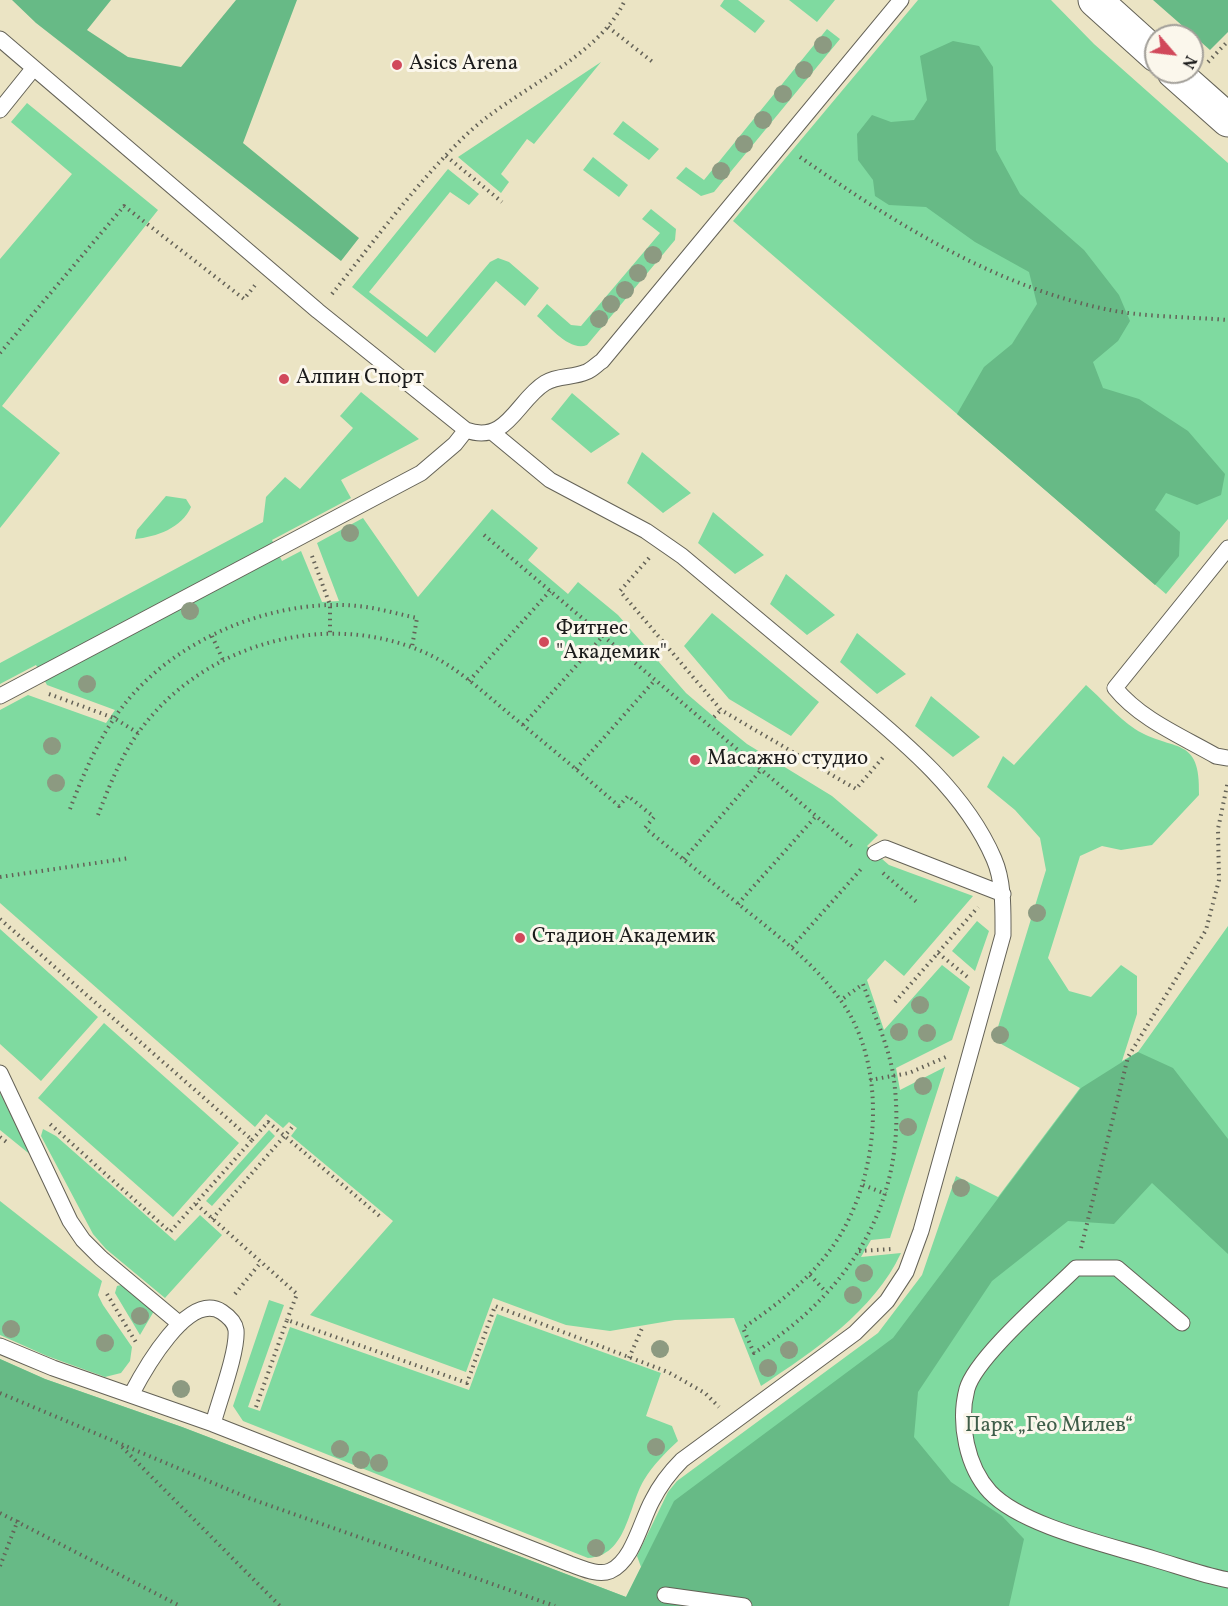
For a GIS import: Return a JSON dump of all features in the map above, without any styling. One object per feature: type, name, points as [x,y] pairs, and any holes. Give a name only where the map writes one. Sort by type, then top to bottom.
[{"type":"street","points":[[1095,0],[1144,44]]},
{"type":"street","points":[[1188,84],[1228,120]]},
{"type":"lane","points":[[0,39],[318,311],[466,430],[479,435],[492,432],[507,422],[542,384],[555,378],[587,372],[602,361],[901,0]]},
{"type":"lane","points":[[0,110],[33,69]]},
{"type":"lane","points":[[0,696],[422,473],[455,444],[466,430]]},
{"type":"lane","points":[[0,1346],[53,1368],[213,1424],[594,1572],[608,1572],[620,1565],[667,1475],[682,1460],[855,1333],[887,1301],[906,1272],[924,1221],[1003,935],[1003,894],[996,862],[982,832],[951,792],[899,738],[663,542],[550,480],[492,432]]},
{"type":"lane","points":[[1228,548],[1114,688],[1127,703],[1147,717],[1216,756],[1228,758]]},
{"type":"lane","points":[[870,858],[885,848],[1003,894]]},
{"type":"lane","points":[[0,1073],[70,1221],[83,1240],[180,1324]]},
{"type":"lane","points":[[1182,1323],[1117,1268],[1076,1268],[983,1360],[968,1389],[966,1443],[974,1468],[990,1492],[1012,1510],[1039,1522],[1228,1580]]},
{"type":"lane","points":[[131,1395],[148,1362],[180,1324],[194,1313],[213,1309],[221,1311],[231,1320],[236,1329],[233,1352],[213,1424]]},
{"type":"lane","points":[[665,1595],[744,1606]]},
{"type":"path","points":[[318,311],[446,156],[484,119],[585,50],[608,27],[625,0]]},
{"type":"path","points":[[608,27],[654,63]]},
{"type":"path","points":[[1207,63],[1228,41]]},
{"type":"path","points":[[782,144],[875,209],[928,241],[1050,294],[1107,310],[1228,320]]},
{"type":"path","points":[[446,156],[502,202]]},
{"type":"path","points":[[0,353],[124,206],[244,298]]},
{"type":"path","points":[[304,535],[330,606],[330,633]]},
{"type":"path","points":[[484,535],[761,770],[870,858],[919,904]]},
{"type":"path","points":[[663,542],[620,591],[721,710],[856,789],[899,738]]},
{"type":"path","points":[[469,681],[550,591]]},
{"type":"path","points":[[70,809],[98,745],[114,718],[135,692],[155,674],[212,636],[267,614],[330,606],[359,606],[417,618],[412,647]]},
{"type":"path","points":[[98,815],[123,758],[138,733],[162,705],[189,681],[223,660],[260,645],[300,634],[330,633],[412,647],[432,656],[469,681],[619,806],[628,796],[637,803],[654,817],[645,828],[810,962],[841,1000],[856,1029],[870,1080],[873,1111],[870,1157],[863,1185],[834,1245],[810,1275],[777,1305],[743,1328],[754,1353],[776,1340],[826,1292],[859,1251],[886,1194],[897,1127],[894,1078],[863,984],[841,1000]]},
{"type":"path","points":[[212,636],[223,660]]},
{"type":"path","points":[[523,725],[603,636]]},
{"type":"path","points":[[576,769],[655,680]]},
{"type":"path","points":[[20,684],[114,718],[138,733]]},
{"type":"path","points":[[714,717],[721,710]]},
{"type":"path","points":[[684,859],[761,770]]},
{"type":"path","points":[[1076,1268],[1128,1057],[1206,930],[1219,880],[1218,829],[1228,781]]},
{"type":"path","points":[[738,904],[816,816]]},
{"type":"path","points":[[0,877],[130,858]]},
{"type":"path","points":[[792,947],[870,858]]},
{"type":"path","points":[[895,1002],[975,908],[1003,894]]},
{"type":"path","points":[[0,919],[252,1140]]},
{"type":"path","points":[[938,953],[987,992]]},
{"type":"path","points":[[870,1080],[894,1078],[952,1055]]},
{"type":"path","points":[[43,1118],[170,1232],[268,1122],[382,1218]]},
{"type":"path","points":[[212,1219],[294,1125]]},
{"type":"path","points":[[863,1185],[886,1194]]},
{"type":"path","points":[[196,1204],[297,1294],[256,1407]]},
{"type":"path","points":[[859,1251],[894,1249]]},
{"type":"path","points":[[221,1311],[261,1262]]},
{"type":"path","points":[[118,1272],[110,1283],[107,1294],[148,1362]]},
{"type":"path","points":[[810,1275],[826,1292]]},
{"type":"path","points":[[287,1320],[467,1383],[495,1306],[668,1372],[705,1393],[720,1408],[731,1424]]},
{"type":"path","points":[[629,1358],[643,1326]]},
{"type":"path","points":[[0,1393],[251,1498],[555,1606]]},
{"type":"path","points":[[120,1444],[280,1606]]},
{"type":"path","points":[[0,1513],[18,1520],[180,1606]]},
{"type":"path","points":[[0,1566],[18,1520]]},
{"type":"green space","points":[[12,0],[111,0],[87,30],[128,57],[181,67],[236,0],[297,0],[243,143],[359,238],[341,261],[36,23]]},
{"type":"green space","points":[[724,0],[738,0],[765,21],[755,33],[720,6]]},
{"type":"green space","points":[[789,0],[835,0],[817,22]]},
{"type":"green space","points":[[918,0],[1051,0],[1094,44],[1228,163],[1228,519],[1166,594],[733,221]]},
{"type":"green space","points":[[1153,0],[1228,0],[1228,32],[1210,50],[1204,45],[1204,24],[1180,24]]},
{"type":"green space","points":[[827,29],[840,39],[714,192],[701,196],[676,178],[686,167],[704,180]]},
{"type":"green space","points":[[953,41],[979,46],[993,67],[996,150],[1020,194],[1084,250],[1119,295],[1130,321],[1118,341],[1093,362],[1103,388],[1139,399],[1188,431],[1225,474],[1221,495],[1197,505],[1166,493],[1155,510],[1180,532],[1179,556],[1155,585],[957,414],[984,367],[1012,344],[1037,304],[1029,272],[975,242],[926,207],[889,205],[875,196],[873,180],[858,160],[857,134],[872,115],[891,122],[914,120],[927,100],[920,56]]},
{"type":"green space","points":[[601,62],[534,144],[527,139],[501,174],[509,182],[501,193],[458,157]]},
{"type":"green space","points":[[27,103],[158,210],[2,406],[60,453],[0,528],[0,259],[72,174],[11,122]]},
{"type":"green space","points":[[623,121],[659,149],[649,160],[613,134]]},
{"type":"green space","points":[[593,157],[628,185],[619,197],[583,170]]},
{"type":"green space","points":[[448,169],[479,194],[469,205],[450,192],[369,292],[427,337],[490,262],[498,258],[509,262],[539,288],[525,306],[496,281],[435,353],[352,287]]},
{"type":"green space","points":[[651,209],[676,229],[675,240],[587,345],[574,345],[567,342],[537,316],[547,304],[571,325],[581,326],[660,233],[642,219]]},
{"type":"green space","name":"Стадион Академик","points":[[361,392],[419,439],[341,480],[351,498],[272,540],[282,561],[301,551],[322,602],[339,601],[317,543],[363,518],[418,597],[492,509],[538,548],[528,560],[568,594],[578,582],[618,615],[686,693],[714,717],[747,744],[832,796],[878,835],[867,846],[889,865],[973,896],[904,976],[885,960],[867,980],[884,1030],[942,965],[970,987],[952,1040],[896,1068],[900,1090],[945,1067],[890,1238],[871,1240],[861,1257],[901,1253],[889,1274],[859,1311],[821,1344],[761,1386],[734,1318],[675,1320],[610,1331],[566,1325],[493,1298],[466,1372],[310,1315],[393,1221],[291,1136],[297,1128],[289,1122],[283,1128],[266,1114],[255,1127],[0,903],[0,710],[28,695],[106,723],[115,710],[47,685],[36,665],[0,684],[0,663],[263,522],[266,497],[285,477],[300,489],[353,428],[340,416]]},
{"type":"green space","points":[[572,393],[620,434],[591,453],[551,419]]},
{"type":"green space","points":[[642,452],[691,493],[663,513],[627,483]]},
{"type":"green space","points":[[166,496],[186,499],[191,507],[187,514],[168,530],[135,539],[137,530]]},
{"type":"green space","points":[[713,512],[764,555],[735,574],[698,543]]},
{"type":"green space","points":[[786,574],[835,615],[807,635],[770,604]]},
{"type":"green space","points":[[712,613],[819,702],[791,736],[729,699],[684,646]]},
{"type":"green space","points":[[857,633],[906,674],[877,694],[840,662]]},
{"type":"green space","name":"Парк „Гео Милев“","points":[[1086,685],[1135,729],[1182,748],[1190,754],[1195,762],[1198,776],[1199,795],[1152,845],[1121,850],[1102,846],[1080,856],[1048,958],[1069,991],[1091,997],[1121,965],[1137,976],[1137,1014],[1122,1061],[1138,1052],[1228,926],[1228,1606],[0,1606],[0,1359],[45,1379],[182,1427],[626,1597],[641,1567],[637,1556],[668,1492],[677,1481],[878,1333],[922,1275],[956,1176],[998,1197],[1080,1088],[994,1040],[1046,870],[1040,838],[1015,810],[987,787],[1003,756],[1014,765]]},
{"type":"green space","points":[[931,696],[980,737],[953,757],[915,726]]},
{"type":"green space","points":[[977,921],[989,931],[975,971],[952,951]]},
{"type":"green space","points":[[0,929],[98,1017],[41,1081],[0,1044]]},
{"type":"green space","points":[[104,1023],[239,1143],[173,1217],[38,1098]]},
{"type":"green space","name":"Парк „Гео Милев“","points":[[1138,1052],[1173,1068],[1228,1139],[1228,1254],[1152,1183],[1114,1224],[1068,1221],[992,1281],[918,1392],[914,1437],[951,1482],[1002,1516],[1024,1539],[1009,1606],[0,1606],[0,1359],[45,1379],[182,1427],[626,1597],[674,1501],[893,1338],[1081,1088]]},
{"type":"green space","points":[[0,1093],[32,1156],[0,1130]]},
{"type":"green space","points":[[43,1129],[56,1136],[175,1241],[200,1215],[222,1235],[165,1298],[106,1249],[93,1234],[41,1136]]},
{"type":"green space","points":[[269,1130],[275,1136],[212,1206],[206,1201]]},
{"type":"green space","points":[[0,1201],[102,1281],[98,1295],[132,1347],[130,1361],[121,1373],[105,1377],[47,1356],[0,1335]]},
{"type":"green space","points":[[121,1285],[154,1311],[140,1335],[115,1293],[117,1286]]},
{"type":"green space","points":[[269,1300],[284,1305],[248,1407],[260,1411],[290,1327],[469,1390],[497,1314],[661,1373],[646,1416],[672,1426],[678,1441],[651,1469],[644,1480],[619,1540],[601,1555],[588,1558],[243,1421],[233,1406]]},
{"type":"place","name":"Asics Arena","points":[[397,65]]},
{"type":"place","name":"Алпин Спорт","points":[[284,379]]},
{"type":"place","name":"Фитнес \"Академик\"","points":[[544,642]]},
{"type":"place","name":"Масажно студио","points":[[695,760]]},
{"type":"place","name":"Стадион Академик","points":[[520,938]]}]
